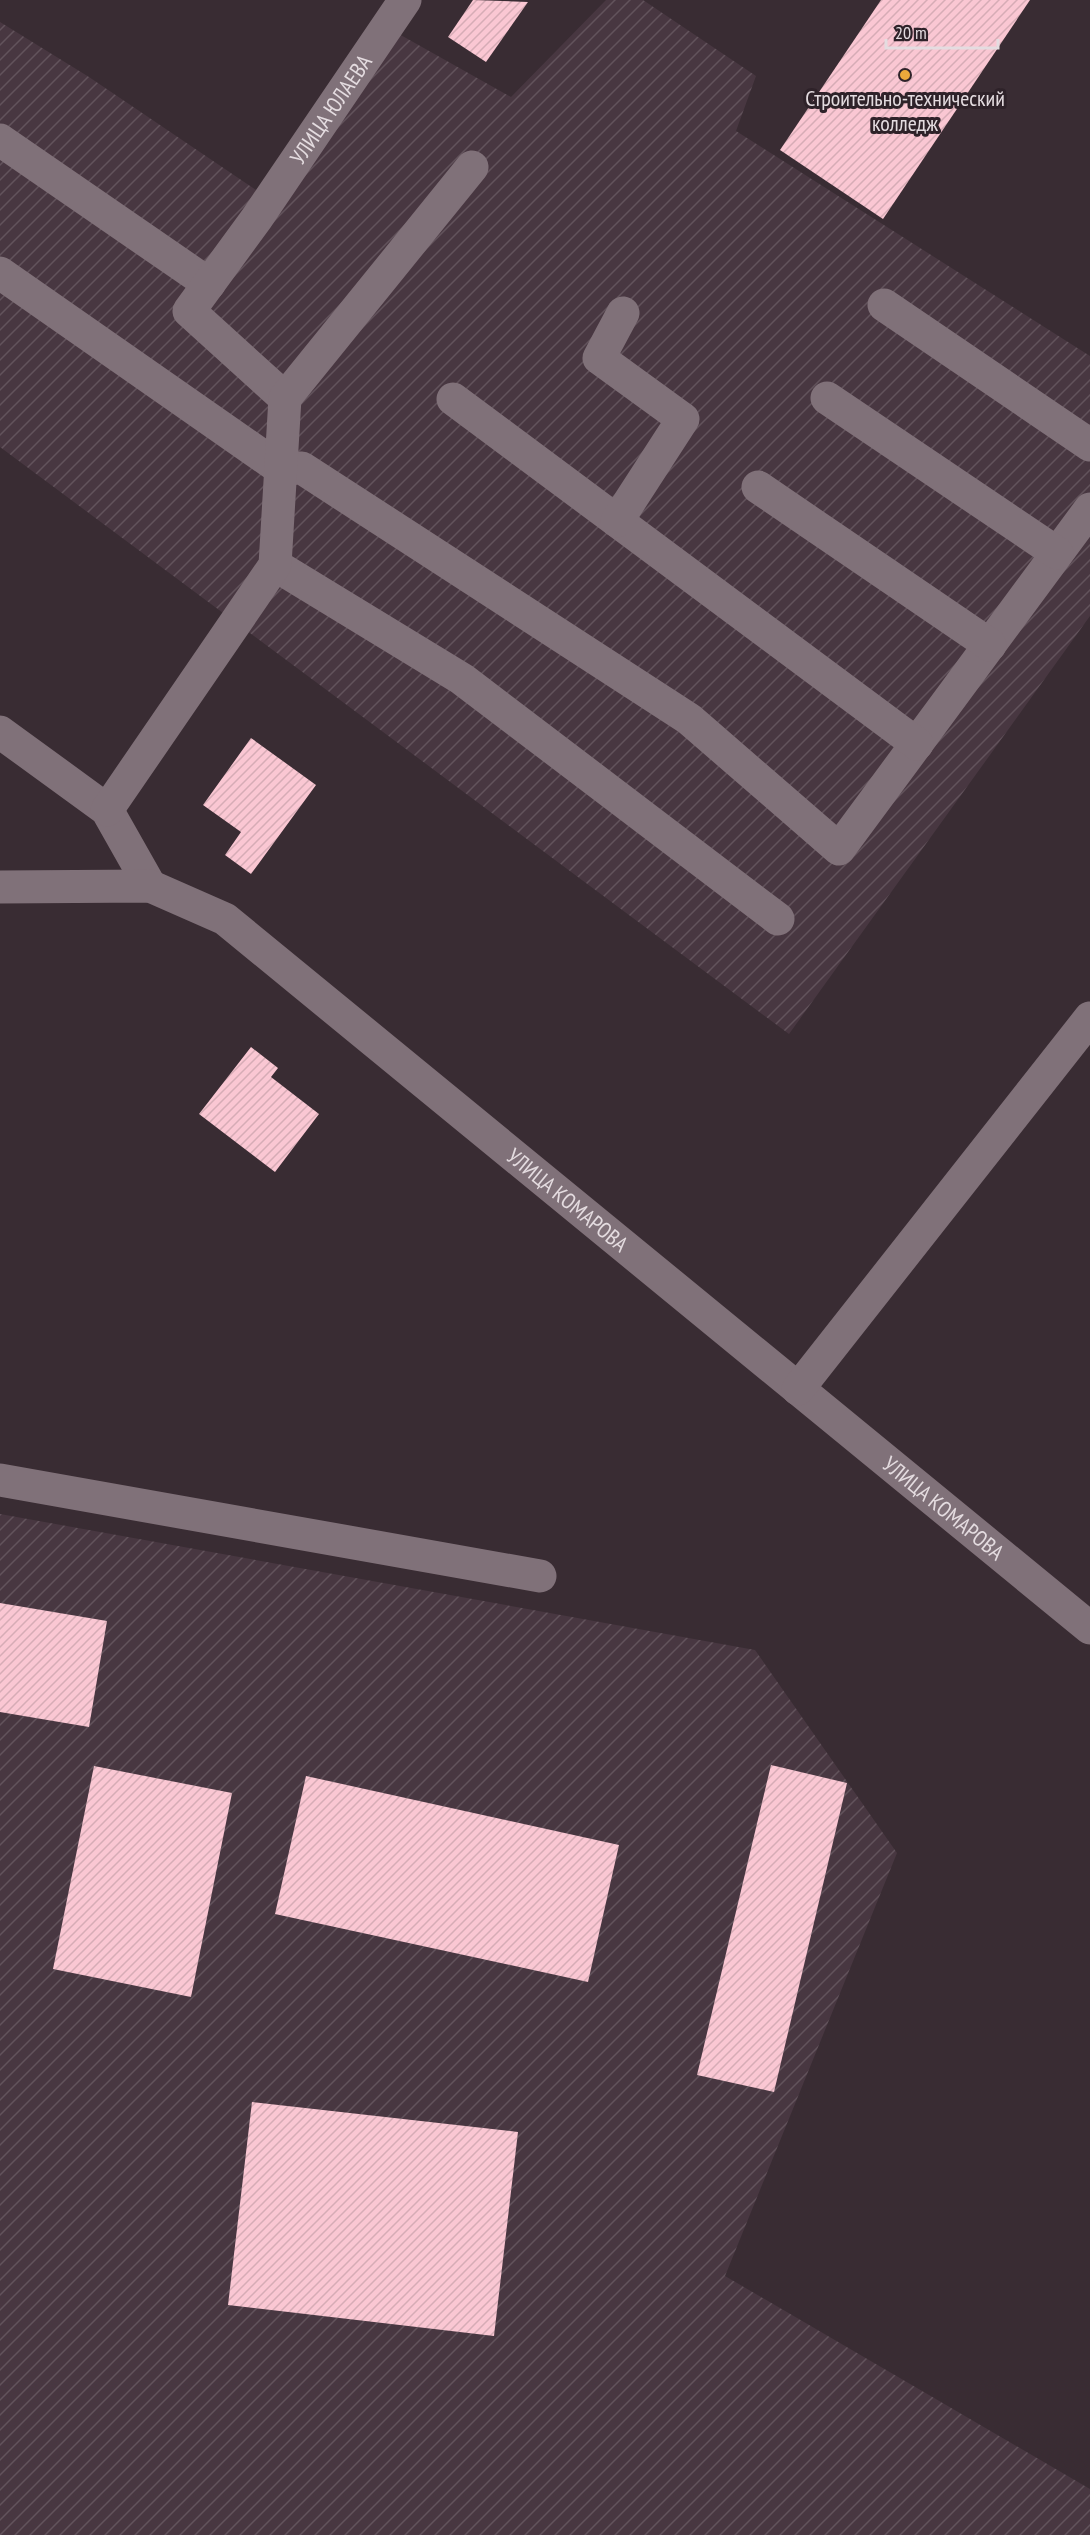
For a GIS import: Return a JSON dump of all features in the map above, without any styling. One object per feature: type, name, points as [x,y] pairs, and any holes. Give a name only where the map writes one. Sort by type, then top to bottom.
[{"type":"street","name":"УЛИЦА ЮЛАЕВА","points":[[285,398],[189,311],[257,218],[405,0]]},
{"type":"street","points":[[0,140],[209,284]]},
{"type":"street","points":[[107,810],[275,565],[285,398],[472,167]]},
{"type":"street","points":[[0,273],[281,469],[302,468],[689,719],[839,849],[1090,509]]},
{"type":"street","points":[[884,305],[1090,446]]},
{"type":"street","points":[[617,521],[682,419],[599,358],[623,312]]},
{"type":"street","points":[[827,398],[1057,553]]},
{"type":"street","points":[[453,399],[917,744]]},
{"type":"street","points":[[758,487],[990,645]]},
{"type":"street","points":[[275,565],[462,679],[778,919]]},
{"type":"street","points":[[0,732],[107,810],[150,886]]},
{"type":"street","name":"УЛИЦА КОМАРОВА","points":[[0,886],[150,886],[225,919],[1090,1628]]},
{"type":"street","points":[[798,1389],[1090,1018]]},
{"type":"street","points":[[0,1480],[540,1576]]},
{"type":"shaded area","points":[[606,0],[643,0],[756,76],[736,131],[1090,356],[1090,616],[789,1034],[0,447],[0,22],[89,77],[262,194],[374,20],[511,97]]},
{"type":"shaded area","points":[[0,1514],[755,1650],[897,1853],[725,2276],[1090,2489],[1090,2535],[0,2535]]},
{"type":"building","points":[[473,0],[528,2],[486,62],[448,37]]},
{"type":"building","name":"Строительно-технический колледж","points":[[881,0],[1030,0],[883,219],[780,150]]},
{"type":"building","points":[[251,738],[316,785],[251,874],[225,855],[241,832],[203,805]]},
{"type":"building","points":[[251,1047],[278,1068],[271,1077],[319,1114],[275,1172],[199,1114]]},
{"type":"building","points":[[0,1603],[107,1621],[89,1727],[0,1712]]},
{"type":"building","points":[[771,1765],[847,1783],[774,2092],[697,2075]]},
{"type":"building","points":[[94,1766],[232,1793],[191,1997],[53,1969]]},
{"type":"building","points":[[306,1776],[619,1845],[588,1982],[275,1914]]},
{"type":"building","points":[[252,2102],[518,2132],[494,2336],[228,2305]]},
{"type":"place","name":"Строительно-технический колледж","points":[[905,75]]}]
